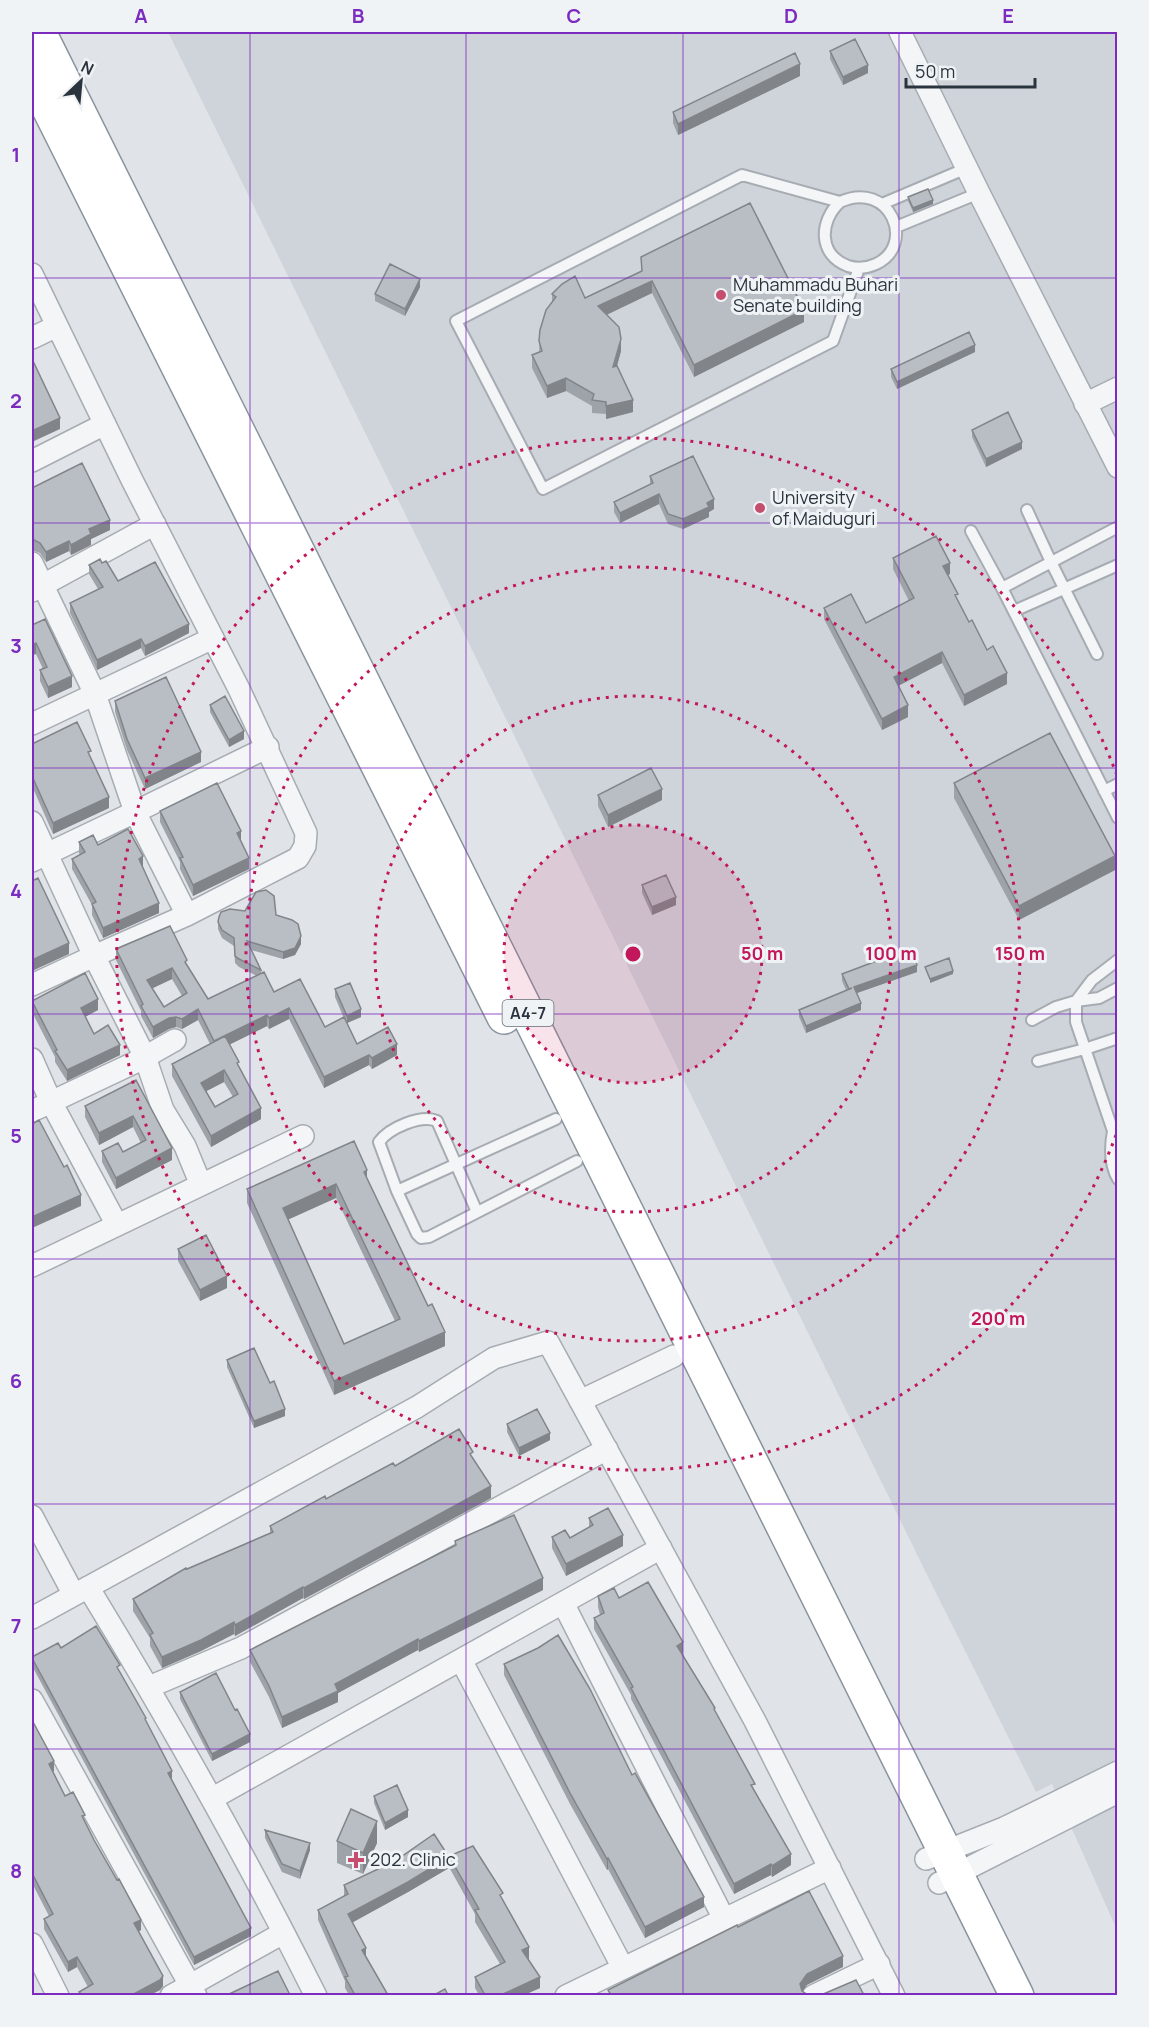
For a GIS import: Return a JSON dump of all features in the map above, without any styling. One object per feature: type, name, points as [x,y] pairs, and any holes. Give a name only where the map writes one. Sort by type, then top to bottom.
[{"type":"highway","name":"A4-7","points":[[39,32],[942,1867],[995,1995]]},
{"type":"highway","name":"A4-7","points":[[32,75],[674,1356],[942,1867],[1017,1995]]},
{"type":"street","points":[[900,32],[1118,467]]},
{"type":"street","points":[[32,274],[268,747],[306,833],[305,846],[298,858],[187,915],[32,985]]},
{"type":"street","points":[[32,338],[57,326]]},
{"type":"street","points":[[1085,404],[1118,388]]},
{"type":"street","points":[[32,461],[105,424]]},
{"type":"street","points":[[37,588],[155,524]]},
{"type":"street","points":[[32,563],[37,588],[95,693],[135,813],[187,915]]},
{"type":"street","points":[[32,724],[213,638]]},
{"type":"street","points":[[38,858],[268,747]]},
{"type":"street","points":[[32,822],[38,858],[94,956],[145,1057],[163,1110],[185,1146],[201,1185]]},
{"type":"street","points":[[32,1111],[145,1057],[175,1040]]},
{"type":"street","points":[[32,1059],[51,1102],[117,1225]]},
{"type":"street","points":[[32,1266],[303,1136]]},
{"type":"street","points":[[32,1618],[417,1407],[494,1358],[548,1342],[755,1720],[894,1995]]},
{"type":"street","points":[[580,1401],[674,1356]]},
{"type":"street","points":[[149,1688],[241,1648],[607,1449]]},
{"type":"street","points":[[32,1516],[149,1688],[213,1798],[316,1995]]},
{"type":"street","points":[[213,1798],[661,1548]]},
{"type":"street","points":[[563,1603],[724,1919]]},
{"type":"street","points":[[461,1660],[622,1968]]},
{"type":"street","points":[[32,1700],[193,1990]]},
{"type":"street","points":[[942,1867],[1004,1828],[1118,1772]]},
{"type":"street","points":[[942,1867],[1118,1792]]},
{"type":"street","points":[[566,1995],[830,1868]]},
{"type":"street","points":[[171,1995],[193,1990],[283,1933]]},
{"type":"street","points":[[32,1944],[58,1995]]},
{"type":"street","points":[[813,1995],[879,1964]]},
{"type":"lane","points":[[882,204],[967,168]]},
{"type":"lane","points":[[840,202],[742,175],[456,321],[543,489],[833,341],[859,268]]},
{"type":"lane","points":[[896,227],[979,193]]},
{"type":"lane","points":[[862,196],[882,204],[889,211],[896,227],[893,247],[887,256],[870,267],[859,268],[848,266],[838,260],[830,252],[825,242],[826,220],[832,210],[840,202],[862,196]]},
{"type":"lane","points":[[1027,510],[1097,654]]},
{"type":"lane","points":[[1002,588],[1118,527]]},
{"type":"lane","points":[[972,531],[1117,818]]},
{"type":"lane","points":[[1014,611],[1118,565]]},
{"type":"lane","points":[[1104,791],[1118,784]]},
{"type":"lane","points":[[1118,960],[1092,980],[1076,1001],[1076,1022],[1115,1132],[1110,1150],[1114,1173],[1118,1179]]},
{"type":"lane","points":[[1032,1020],[1056,1007],[1099,998],[1118,988]]},
{"type":"lane","points":[[1038,1061],[1118,1038]]},
{"type":"lane","points":[[477,1212],[437,1121],[419,1118],[384,1135],[379,1142],[397,1191],[421,1238],[429,1237],[577,1161]]},
{"type":"lane","points":[[397,1191],[556,1119]]},
{"type":"shaded area","name":"University of Maiduguri","points":[[168,32],[1117,32],[1117,1930],[1052,1784],[1036,1792],[938,1597]]},
{"type":"building","points":[[855,39],[868,65],[843,77],[830,51]]},
{"type":"building","points":[[795,53],[800,64],[678,124],[673,112]]},
{"type":"building","points":[[928,189],[933,200],[913,208],[908,197]]},
{"type":"building","points":[[750,203],[804,310],[694,365],[652,281],[598,306],[619,327],[621,339],[613,367],[617,366],[633,400],[606,406],[606,402],[592,400],[594,394],[566,378],[547,386],[532,355],[542,351],[539,341],[540,330],[546,310],[556,297],[552,294],[562,284],[575,276],[585,298],[642,271],[641,257]]},
{"type":"building","points":[[390,264],[420,279],[405,309],[375,294]]},
{"type":"building","points":[[969,332],[975,345],[897,382],[891,369]]},
{"type":"building","points":[[32,361],[60,418],[32,431]]},
{"type":"building","points":[[1008,412],[1022,442],[986,459],[972,430]]},
{"type":"building","points":[[693,456],[714,499],[707,503],[709,507],[683,519],[668,514],[659,494],[620,513],[614,502],[653,483],[650,476]]},
{"type":"building","points":[[82,463],[110,520],[89,529],[91,534],[71,545],[69,541],[46,552],[32,535],[32,488]]},
{"type":"building","points":[[936,536],[950,563],[943,566],[958,594],[955,595],[969,622],[972,620],[987,650],[993,646],[1007,673],[964,695],[942,652],[894,677],[908,705],[882,719],[824,608],[851,594],[866,623],[914,598],[893,558]]},
{"type":"building","points":[[100,559],[102,563],[106,561],[118,581],[155,562],[189,624],[145,646],[141,639],[97,660],[70,603],[103,587],[89,565]]},
{"type":"building","points":[[45,619],[72,676],[48,687],[40,670],[47,667],[36,643],[32,645],[32,625]]},
{"type":"building","points":[[166,677],[201,752],[145,778],[127,739],[115,701]]},
{"type":"building","points":[[225,696],[244,731],[229,740],[210,705]]},
{"type":"building","points":[[77,722],[109,797],[53,823],[32,776],[32,744]]},
{"type":"building","points":[[1050,733],[1115,856],[1019,906],[954,783]]},
{"type":"building","points":[[651,768],[662,789],[608,815],[598,795]]},
{"type":"building","points":[[217,783],[241,831],[237,833],[249,858],[193,885],[180,858],[183,857],[160,811]]},
{"type":"building","points":[[128,829],[143,856],[139,859],[159,903],[103,928],[92,904],[96,902],[72,859],[85,852],[79,842],[93,835],[98,845]]},
{"type":"building","points":[[666,875],[676,897],[652,907],[642,885]]},
{"type":"building","points":[[38,878],[69,943],[32,960],[32,881]]},
{"type":"building","points":[[266,890],[274,896],[276,915],[298,924],[301,936],[295,948],[283,952],[247,941],[261,970],[235,956],[234,938],[222,930],[218,922],[221,912],[230,909],[245,911],[256,892]]},
{"type":"building","points":[[170,926],[187,960],[185,962],[208,999],[264,972],[274,992],[300,979],[325,1027],[344,1017],[357,1044],[388,1027],[397,1044],[372,1058],[369,1055],[324,1077],[289,1008],[269,1018],[267,1015],[214,1041],[198,1009],[182,1019],[169,1018],[153,1027],[141,1006],[143,1004],[116,949]],"holes":[[[172,968],[187,993],[164,1007],[147,980]]]},
{"type":"building","points":[[911,948],[917,965],[854,987],[861,1003],[806,1026],[799,1010],[852,988],[849,989],[842,974]]},
{"type":"building","points":[[949,958],[953,971],[930,979],[925,967]]},
{"type":"building","points":[[85,973],[98,999],[81,1008],[94,1034],[108,1025],[120,1045],[67,1070],[55,1051],[57,1050],[32,1001]]},
{"type":"building","points":[[350,983],[361,1009],[347,1016],[335,989]]},
{"type":"building","points":[[225,1036],[261,1108],[211,1136],[172,1064]],"holes":[[[224,1070],[238,1094],[215,1107],[201,1083]]]},
{"type":"building","points":[[136,1080],[172,1148],[116,1178],[102,1151],[118,1143],[123,1152],[146,1140],[133,1116],[99,1133],[85,1106]]},
{"type":"building","points":[[39,1120],[64,1167],[67,1165],[81,1195],[32,1217],[32,1124]]},
{"type":"building","points":[[354,1141],[367,1170],[364,1172],[428,1306],[432,1304],[445,1332],[334,1381],[247,1189]],"holes":[[[336,1184],[400,1319],[344,1344],[283,1208]]]},
{"type":"building","points":[[206,1235],[227,1276],[200,1290],[178,1249]]},
{"type":"building","points":[[254,1348],[270,1383],[274,1381],[285,1409],[254,1421],[227,1360]]},
{"type":"building","points":[[537,1409],[550,1433],[519,1448],[507,1424]]},
{"type":"building","points":[[459,1429],[473,1452],[470,1454],[491,1486],[235,1625],[234,1622],[162,1657],[150,1635],[153,1633],[133,1599],[186,1568],[273,1532],[270,1526],[393,1463],[395,1466]]},
{"type":"building","points":[[608,1508],[623,1535],[566,1564],[552,1537],[565,1530],[570,1538],[593,1525],[589,1518]]},
{"type":"building","points":[[514,1515],[543,1578],[419,1641],[418,1639],[335,1684],[338,1691],[282,1717],[250,1650],[456,1545],[455,1541]]},
{"type":"building","points":[[648,1582],[683,1642],[677,1646],[715,1708],[755,1784],[751,1785],[791,1854],[734,1884],[631,1688],[633,1687],[594,1618],[604,1613],[598,1596],[614,1588],[619,1598]]},
{"type":"building","points":[[96,1626],[120,1665],[117,1667],[172,1771],[168,1773],[251,1928],[194,1957],[32,1658],[58,1643],[61,1648]]},
{"type":"building","points":[[558,1635],[590,1689],[632,1775],[635,1773],[704,1897],[645,1927],[570,1793],[504,1664],[538,1648]]},
{"type":"building","points":[[216,1673],[250,1734],[212,1754],[180,1692]]},
{"type":"building","points":[[32,1720],[54,1761],[49,1764],[65,1796],[73,1792],[94,1840],[141,1920],[134,1923],[163,1976],[160,1980],[132,1995],[82,1995],[79,1992],[93,1984],[77,1957],[68,1962],[44,1919],[53,1914],[32,1873]]},
{"type":"building","points":[[397,1785],[408,1810],[385,1823],[374,1796]]},
{"type":"building","points":[[351,1809],[377,1821],[363,1853],[337,1841]]},
{"type":"building","points":[[265,1830],[310,1843],[300,1871],[282,1864]]},
{"type":"building","points":[[434,1834],[449,1857],[348,1914],[366,1948],[362,1950],[388,1995],[355,1995],[345,1977],[348,1976],[318,1910],[348,1894],[344,1885],[395,1861]]},
{"type":"building","points":[[473,1846],[503,1893],[500,1895],[529,1947],[522,1950],[540,1977],[501,1995],[485,1995],[475,1977],[505,1962],[475,1910],[479,1909],[449,1856]]},
{"type":"building","points":[[809,1891],[843,1956],[807,1974],[800,1984],[802,1991],[808,1995],[611,1995],[608,1990],[737,1925],[738,1927]]},
{"type":"building","points":[[278,1971],[290,1995],[227,1995]]},
{"type":"building","points":[[856,1980],[864,1995],[821,1995]]},
{"type":"building","points":[[445,1989],[448,1995],[434,1995]]},
{"type":"place","name":"Muhammadu Buhari Senate building","points":[[721,295]]},
{"type":"place","name":"University of Maiduguri","points":[[760,508]]},
{"type":"place","name":"202. Clinic","points":[[356,1860]]}]
